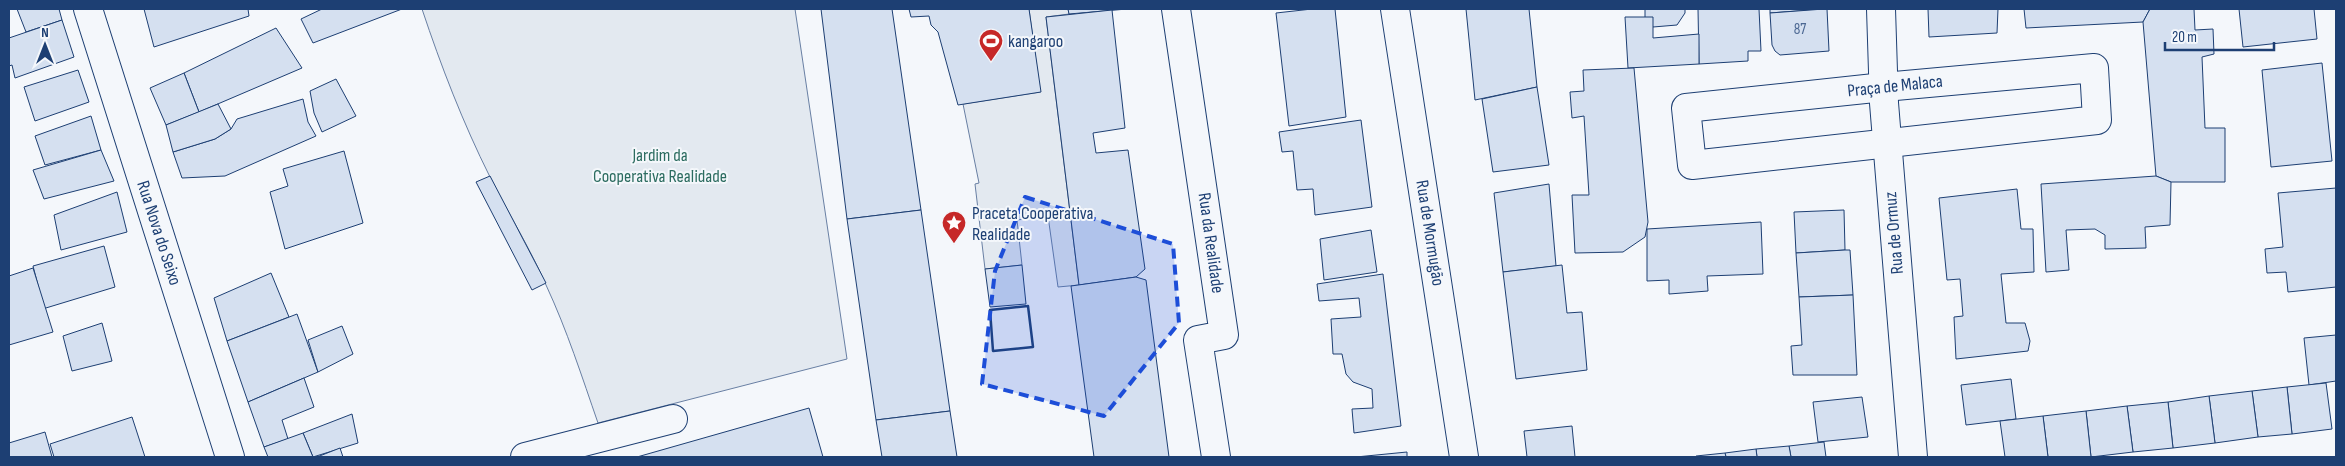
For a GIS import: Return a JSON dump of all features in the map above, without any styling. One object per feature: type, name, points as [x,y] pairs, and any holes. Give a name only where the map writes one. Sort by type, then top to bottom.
[{"type":"street","name":"Rua Nova do Seixo","points":[[88,9],[230,457]]},
{"type":"street","name":"Rua da Realidade","points":[[1176,9],[1224,335],[1198,340],[1216,457]]},
{"type":"street","name":"Rua de Mormugão","points":[[1395,9],[1464,457]]},
{"type":"street","name":"Rua de Ormuz","points":[[1881,9],[1887,144],[1912,457]]},
{"type":"street","name":"Praça de Malaca","points":[[2094,68],[2097,120],[1887,144],[1692,166],[1686,108],[1884,87],[2094,68]]},
{"type":"street","points":[[526,457],[673,419]]},
{"type":"highlighted area","points":[[1025,197],[1173,244],[1179,323],[1104,416],[982,384],[995,271]]},
{"type":"green space","name":"Jardim da Cooperativa Realidade","points":[[422,9],[795,9],[847,359],[598,423],[554,302],[471,136],[445,73]]},
{"type":"green space","points":[[1029,9],[1068,9],[1069,14],[1046,17],[1079,285],[1058,287],[1048,216],[1017,220],[1022,265],[985,269],[975,184],[979,183],[963,104],[1040,92]]},
{"type":"building","points":[[17,9],[59,9],[62,20],[26,32]]},
{"type":"building","points":[[144,9],[248,9],[249,16],[154,47]]},
{"type":"building","points":[[322,9],[402,9],[313,43],[301,19]]},
{"type":"building","points":[[821,9],[892,9],[921,210],[847,219]]},
{"type":"building","name":"kangaroo","points":[[909,9],[1029,9],[1041,92],[958,105],[938,32],[931,25],[929,16],[911,17]]},
{"type":"building","points":[[1068,9],[1127,9],[1069,14]]},
{"type":"building","points":[[1312,9],[1335,9],[1346,117],[1289,126],[1276,13]]},
{"type":"building","points":[[1466,9],[1529,9],[1537,87],[1475,100]]},
{"type":"building","points":[[1645,9],[1685,9],[1685,13],[1677,25],[1653,27],[1645,17]]},
{"type":"building","points":[[1698,9],[1759,9],[1761,51],[1748,51],[1748,61],[1699,64]]},
{"type":"building","points":[[1770,9],[1824,9],[1770,13]]},
{"type":"building","points":[[1827,9],[1829,51],[1780,55],[1775,51],[1772,45],[1770,13]]},
{"type":"building","points":[[1928,9],[1998,9],[1997,33],[1929,37]]},
{"type":"building","points":[[2024,9],[2150,9],[2143,22],[2026,28]]},
{"type":"building","points":[[2150,9],[2194,9],[2195,30],[2213,29],[2214,54],[2202,57],[2205,128],[2225,128],[2225,182],[2171,182],[2156,176],[2143,22]]},
{"type":"building","points":[[2239,9],[2314,9],[2317,39],[2243,47]]},
{"type":"building","points":[[1112,10],[1125,128],[1093,133],[1096,153],[1128,150],[1145,269],[1136,277],[1079,285],[1046,17]]},
{"type":"building","points":[[1625,17],[1653,17],[1653,38],[1699,34],[1699,64],[1628,68]]},
{"type":"building","points":[[62,20],[74,57],[15,78],[12,65],[9,66],[9,38]]},
{"type":"building","points":[[276,28],[302,68],[199,112],[184,73]]},
{"type":"building","points":[[2322,63],[2332,161],[2271,167],[2262,70]]},
{"type":"building","points":[[1634,68],[1648,222],[1645,237],[1623,252],[1575,253],[1572,195],[1589,195],[1584,116],[1572,118],[1570,92],[1584,91],[1583,70]]},
{"type":"building","points":[[78,70],[89,102],[35,121],[24,87]]},
{"type":"building","points":[[184,73],[199,112],[166,125],[150,88]]},
{"type":"building","points":[[336,79],[356,116],[322,132],[314,113],[310,91]]},
{"type":"building","points":[[1537,87],[1549,165],[1493,172],[1482,99]]},
{"type":"building","points":[[303,99],[308,122],[316,136],[225,176],[182,178],[173,152],[215,139],[231,129],[237,119]]},
{"type":"building","points":[[218,104],[231,129],[215,139],[173,152],[166,125]]},
{"type":"building","points":[[91,116],[101,150],[45,165],[35,136]]},
{"type":"building","points":[[1361,120],[1372,207],[1315,215],[1313,189],[1297,190],[1293,151],[1282,152],[1279,132]]},
{"type":"building","points":[[101,150],[114,181],[44,199],[33,170]]},
{"type":"building","points":[[344,151],[363,223],[285,249],[270,192],[288,186],[283,169]]},
{"type":"building","points":[[490,176],[546,283],[532,290],[476,182]]},
{"type":"building","points":[[2156,176],[2171,182],[2170,225],[2145,227],[2146,248],[2105,249],[2105,235],[2095,229],[2066,230],[2069,270],[2046,272],[2041,184]]},
{"type":"building","points":[[1549,184],[1556,266],[1503,272],[1494,193]]},
{"type":"building","points":[[2336,188],[2336,287],[2288,292],[2286,272],[2267,273],[2265,249],[2283,247],[2278,193]]},
{"type":"building","points":[[2017,189],[2021,229],[2033,229],[2034,272],[2001,274],[2006,323],[2025,323],[2030,341],[2028,351],[1956,359],[1954,317],[1963,316],[1960,279],[1947,280],[1939,198]]},
{"type":"building","points":[[117,192],[127,232],[61,250],[54,215]]},
{"type":"building","points":[[921,210],[950,411],[876,420],[847,219]]},
{"type":"building","points":[[1844,210],[1845,250],[1796,253],[1794,212]]},
{"type":"building","points":[[1761,222],[1763,274],[1707,276],[1708,291],[1669,294],[1669,280],[1647,281],[1647,229]]},
{"type":"building","points":[[1371,230],[1377,272],[1324,280],[1320,239]]},
{"type":"building","points":[[104,246],[115,287],[36,311],[31,292],[39,289],[33,266]]},
{"type":"building","points":[[1850,250],[1853,295],[1799,297],[1796,253]]},
{"type":"building","points":[[1022,265],[1026,304],[990,307],[985,269]]},
{"type":"building","points":[[1562,265],[1567,313],[1582,312],[1587,370],[1516,379],[1503,272]]},
{"type":"building","points":[[33,268],[53,332],[9,345],[9,276]]},
{"type":"building","points":[[271,273],[289,317],[227,341],[214,298]]},
{"type":"building","points":[[1383,274],[1401,426],[1354,433],[1352,409],[1373,408],[1372,389],[1353,382],[1346,374],[1342,354],[1333,354],[1331,319],[1361,317],[1359,298],[1319,301],[1317,284]]},
{"type":"building","points":[[1136,277],[1146,280],[1169,457],[1094,457],[1071,286]]},
{"type":"building","points":[[1853,295],[1857,375],[1793,375],[1791,346],[1802,345],[1799,297]]},
{"type":"building","points":[[297,314],[318,372],[248,402],[227,341]]},
{"type":"building","points":[[102,323],[112,361],[72,371],[63,336]]},
{"type":"building","points":[[342,326],[353,354],[318,372],[308,340]]},
{"type":"building","points":[[2336,335],[2336,381],[2309,385],[2304,338]]},
{"type":"building","points":[[304,378],[314,407],[282,420],[288,439],[264,447],[248,402]]},
{"type":"building","points":[[2011,379],[2016,419],[1966,425],[1961,385]]},
{"type":"building","points":[[2326,383],[2332,429],[2292,434],[2287,387]]},
{"type":"building","points":[[2287,387],[2292,434],[2258,437],[2252,391]]},
{"type":"building","points":[[2252,391],[2258,437],[2215,443],[2209,396]]},
{"type":"building","points":[[2209,396],[2215,443],[2173,448],[2168,402]]},
{"type":"building","points":[[1862,397],[1868,437],[1818,442],[1813,402]]},
{"type":"building","points":[[2168,402],[2173,448],[2133,452],[2127,406]]},
{"type":"building","points":[[2127,406],[2133,452],[2091,457],[2086,411]]},
{"type":"building","points":[[809,408],[823,457],[637,457]]},
{"type":"building","points":[[950,411],[957,457],[882,457],[876,420]]},
{"type":"building","points":[[2086,411],[2091,457],[2048,457],[2043,416]]},
{"type":"building","points":[[352,414],[358,443],[313,457],[303,433]]},
{"type":"building","points":[[2043,416],[2048,457],[2005,457],[2000,421]]},
{"type":"building","points":[[132,417],[145,457],[54,457],[50,444]]},
{"type":"building","points":[[1572,426],[1575,457],[1527,457],[1524,431]]},
{"type":"building","points":[[45,432],[52,457],[9,457],[9,443]]},
{"type":"building","points":[[303,433],[313,457],[268,457],[264,447]]},
{"type":"building","points":[[1824,442],[1826,457],[1791,457],[1789,446]]},
{"type":"building","points":[[1789,446],[1791,457],[1757,457],[1756,449]]},
{"type":"building","points":[[340,448],[343,457],[317,457]]},
{"type":"building","points":[[1756,449],[1757,457],[1726,457],[1725,453]]},
{"type":"building","points":[[1407,452],[1407,457],[1356,457]]},
{"type":"building","points":[[1725,453],[1726,457],[1696,457],[1696,456]]},
{"type":"wall","points":[[1028,306],[1033,347],[993,351],[990,310],[1028,306]]},
{"type":"place","name":"kangaroo","points":[[991,62]]},
{"type":"place","name":"Praceta Cooperativa Realidade","points":[[954,244]]}]
